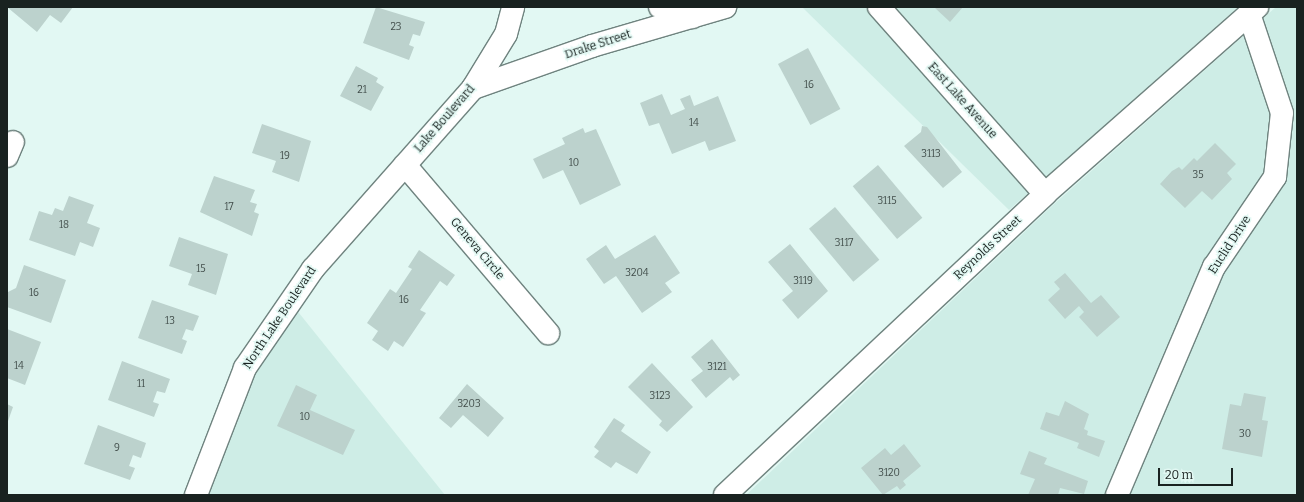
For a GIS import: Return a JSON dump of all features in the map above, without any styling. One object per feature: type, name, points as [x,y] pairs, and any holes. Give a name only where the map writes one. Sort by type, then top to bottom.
[{"type":"street","name":"Lake Boulevard","points":[[405,165],[473,88],[506,34],[513,7]]},
{"type":"street","points":[[660,7],[692,16]]},
{"type":"street","name":"Drake Street","points":[[473,88],[592,46],[725,7]]},
{"type":"street","name":"East Lake Avenue","points":[[879,7],[1045,194]]},
{"type":"street","name":"Reynolds Street","points":[[725,495],[1045,194],[1253,11]]},
{"type":"street","name":"Euclid Drive","points":[[1117,495],[1214,267],[1275,177],[1282,113],[1253,11]]},
{"type":"street","name":"Geneva Circle","points":[[405,165],[548,333]]},
{"type":"street","name":"North Lake Boulevard","points":[[196,495],[244,368],[313,269],[405,165]]},
{"type":"shaded area","points":[[802,7],[1238,7],[1009,210]]},
{"type":"shaded area","points":[[1276,7],[1297,7],[1297,495],[746,495],[1053,205]]},
{"type":"shaded area","points":[[287,298],[445,495],[201,495]]},
{"type":"building","points":[[7,7],[73,7],[61,23],[50,15],[37,32]]},
{"type":"building","points":[[376,7],[425,22],[420,36],[413,34],[409,45],[414,47],[409,60],[363,43]]},
{"type":"building","points":[[934,7],[963,7],[950,22]]},
{"type":"building","points":[[808,48],[840,109],[810,125],[778,64]]},
{"type":"building","points":[[356,66],[378,78],[376,82],[384,87],[371,111],[340,96]]},
{"type":"building","points":[[662,94],[671,115],[685,109],[680,99],[690,95],[694,106],[718,96],[736,141],[709,151],[705,141],[672,154],[659,123],[649,126],[640,103]]},
{"type":"building","points":[[262,124],[311,141],[299,182],[272,172],[276,161],[252,153]]},
{"type":"building","points":[[922,126],[927,127],[962,172],[943,188],[904,146],[921,132]]},
{"type":"building","points":[[583,128],[585,133],[596,129],[621,185],[580,205],[563,170],[543,179],[533,159],[565,144],[562,138]]},
{"type":"building","points":[[1215,143],[1236,164],[1227,173],[1232,179],[1212,200],[1202,191],[1185,208],[1160,184],[1172,171],[1179,167],[1182,170],[1194,158],[1197,161]]},
{"type":"building","points":[[878,165],[922,218],[897,239],[853,186]]},
{"type":"building","points":[[214,176],[255,190],[250,202],[257,204],[254,212],[259,214],[252,236],[200,212]]},
{"type":"building","points":[[69,196],[94,205],[87,223],[100,228],[93,247],[80,242],[75,256],[29,240],[39,211],[52,215],[55,208],[63,211]]},
{"type":"building","points":[[835,207],[879,260],[853,282],[809,229]]},
{"type":"building","points":[[655,235],[680,273],[665,283],[672,292],[642,313],[616,276],[604,284],[586,259],[606,245],[615,259]]},
{"type":"building","points":[[179,237],[228,254],[216,295],[188,285],[192,274],[169,266]]},
{"type":"building","points":[[790,244],[828,291],[798,319],[782,300],[793,291],[768,262]]},
{"type":"building","points":[[419,250],[455,275],[447,286],[440,281],[420,310],[426,313],[403,347],[394,341],[388,351],[372,340],[378,331],[367,323],[390,289],[396,293],[412,269],[408,267]]},
{"type":"building","points":[[24,265],[66,280],[51,323],[7,307],[8,292],[16,288]]},
{"type":"building","points":[[1065,273],[1091,303],[1101,295],[1120,317],[1097,337],[1079,317],[1084,312],[1079,306],[1065,319],[1048,300],[1060,289],[1054,282]]},
{"type":"building","points":[[152,300],[199,316],[193,331],[186,329],[182,339],[187,341],[182,354],[138,338]]},
{"type":"building","points":[[7,329],[41,342],[25,385],[7,378]]},
{"type":"building","points":[[712,339],[740,375],[733,381],[730,377],[706,398],[691,380],[703,371],[691,357]]},
{"type":"building","points":[[122,361],[170,379],[165,393],[157,391],[153,402],[159,404],[154,417],[108,400]]},
{"type":"building","points":[[652,363],[693,407],[667,432],[659,425],[662,421],[628,387]]},
{"type":"building","points":[[467,384],[504,418],[488,437],[463,415],[451,428],[439,418]]},
{"type":"building","points":[[296,385],[317,395],[310,410],[355,430],[343,455],[277,426]]},
{"type":"building","points":[[1244,393],[1266,397],[1262,420],[1268,421],[1262,457],[1222,449],[1230,404],[1241,406]]},
{"type":"building","points":[[1065,401],[1089,414],[1084,429],[1088,431],[1087,435],[1105,441],[1099,457],[1077,448],[1079,443],[1040,429],[1046,412],[1059,416]]},
{"type":"building","points":[[7,404],[13,407],[7,424]]},
{"type":"building","points":[[614,418],[625,425],[621,431],[651,452],[637,474],[616,462],[611,468],[594,457],[599,451],[594,447]]},
{"type":"building","points":[[98,425],[146,443],[141,458],[133,455],[129,466],[135,468],[130,480],[84,464]]},
{"type":"building","points":[[904,444],[921,466],[903,481],[906,485],[900,490],[897,486],[883,495],[861,468],[885,448],[891,455]]},
{"type":"building","points":[[1029,451],[1047,458],[1044,464],[1088,481],[1084,494],[1060,488],[1058,495],[1028,495],[1035,479],[1020,474]]}]
